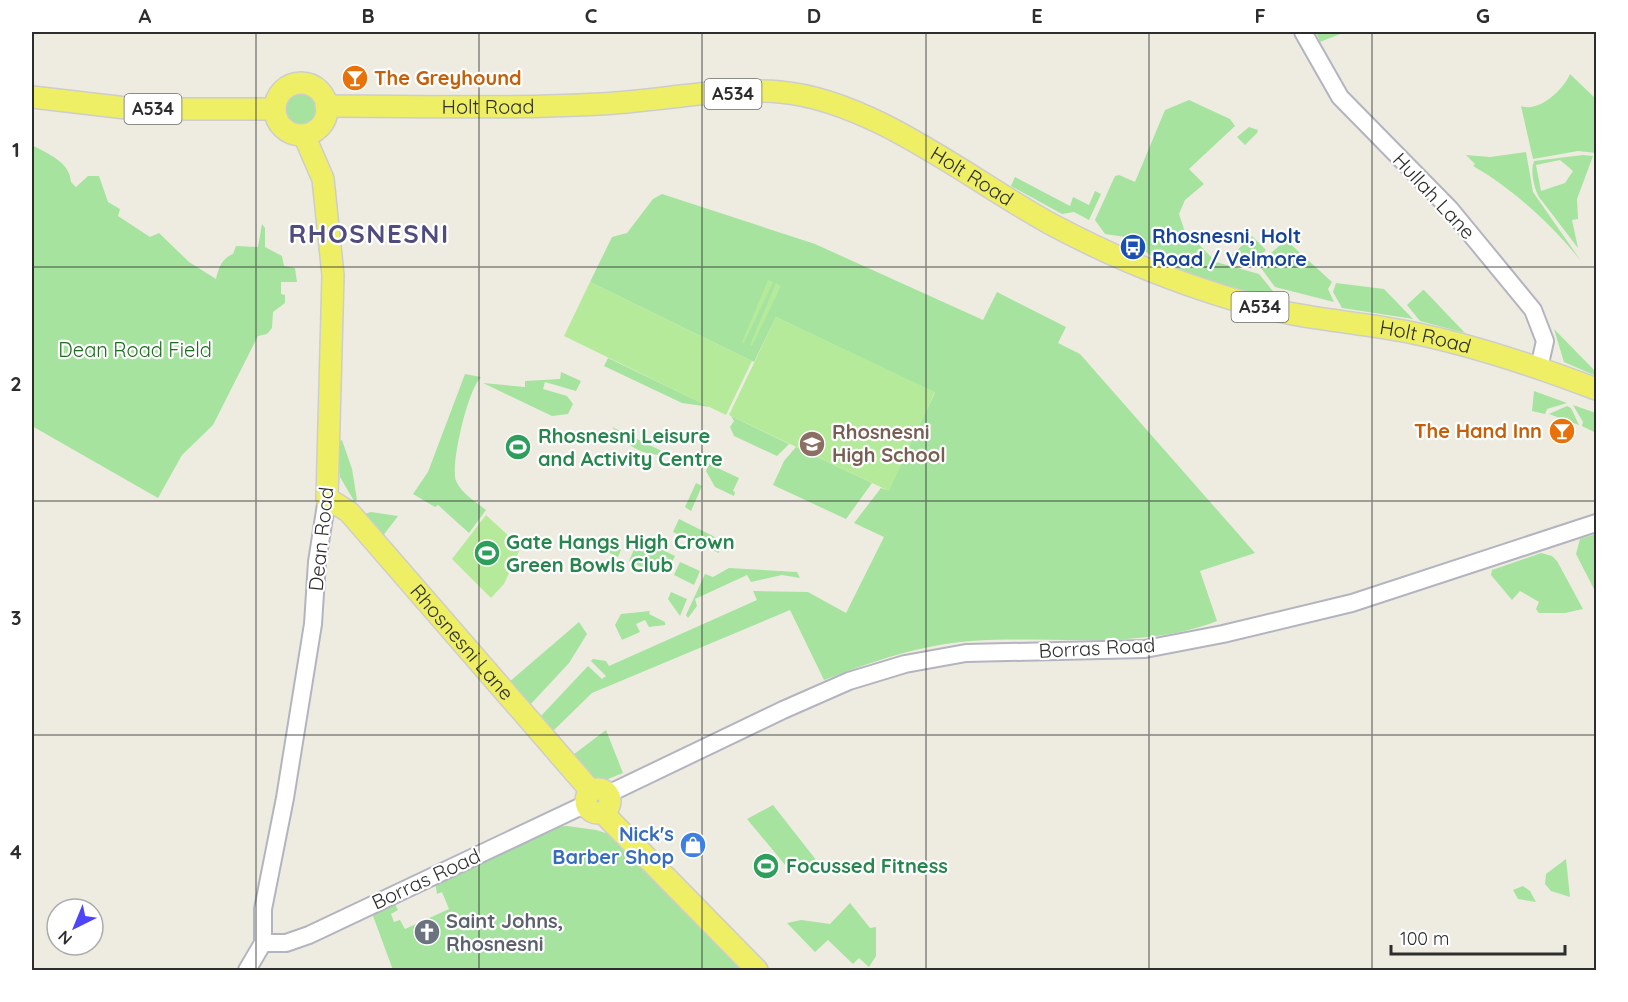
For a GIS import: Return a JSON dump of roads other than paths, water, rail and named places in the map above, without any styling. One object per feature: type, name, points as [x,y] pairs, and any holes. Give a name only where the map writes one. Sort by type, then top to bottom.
[{"type":"main road","points":[[302,83],[317,89],[326,106],[326,114],[318,128],[304,135],[287,131],[280,125],[275,109],[280,93],[287,87],[302,83]]},
{"type":"main road","name":"Holt Road","points":[[326,106],[599,104],[780,92],[830,102],[878,123],[1051,224],[1166,276],[1256,306],[1417,333],[1539,368],[1596,389]]},
{"type":"main road","name":"A534","points":[[32,97],[135,109],[275,109]]},
{"type":"main road","name":"Dean Road","points":[[304,135],[323,179],[333,275],[327,498]]},
{"type":"main road","name":"Rhosnesni Lane","points":[[327,498],[349,512],[597,801],[757,970]]},
{"type":"street","name":"Hullah Lane","points":[[1303,32],[1340,97],[1449,209],[1533,310],[1545,341],[1539,368]]},
{"type":"street","name":"Dean Road","points":[[263,943],[263,909],[285,798],[310,645],[317,562],[327,498]]},
{"type":"street","name":"Borras Road","points":[[263,943],[286,943],[309,935],[597,801],[783,710],[849,681],[905,664],[966,653],[1145,649],[1223,634],[1352,603],[1596,523]]},
{"type":"street","points":[[247,970],[263,943]]},
{"type":"place","name":"The Greyhound","points":[[355,78]]},
{"type":"place","name":"Rhosnesni, Holt Road / Velmore","points":[[1133,247]]},
{"type":"place","name":"The Hand Inn","points":[[1562,431]]},
{"type":"place","name":"Rhosnesni High School","points":[[812,444]]},
{"type":"place","name":"Rhosnesni Leisure and Activity Centre","points":[[518,447]]},
{"type":"place","name":"Gate Hangs High Crown Green Bowls Club","points":[[487,553]]},
{"type":"place","name":"Nick's Barber Shop","points":[[693,845]]},
{"type":"place","name":"Focussed Fitness","points":[[766,866]]},
{"type":"place","name":"Saint Johns, Rhosnesni","points":[[427,932]]},
{"type":"district","name":"RHOSNESNI","points":[[369,234]]},
{"type":"park label","name":"Dean Road Field","points":[[135,350]]}]
